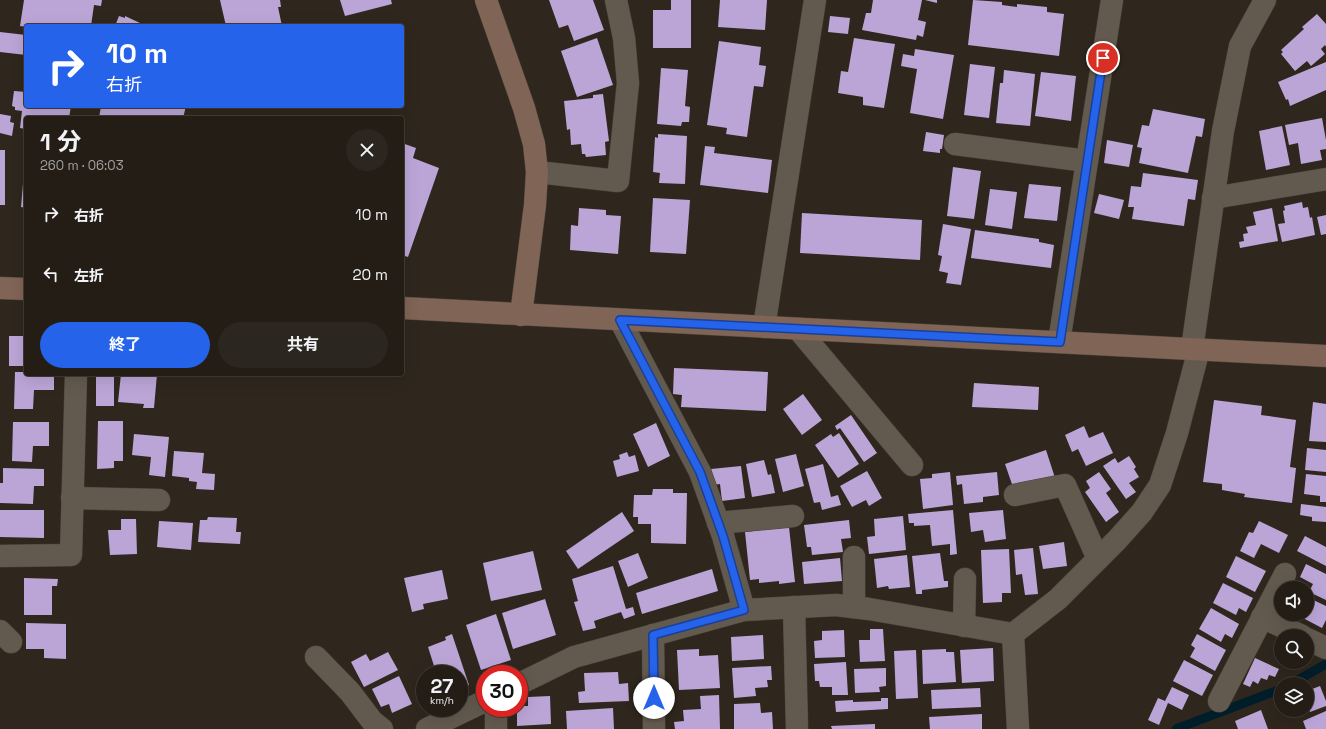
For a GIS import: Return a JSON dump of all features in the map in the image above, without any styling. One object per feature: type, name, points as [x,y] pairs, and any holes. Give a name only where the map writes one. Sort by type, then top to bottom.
[{"type":"street","points":[[486,0],[524,108],[534,144],[537,172],[535,205],[521,315]]},
{"type":"street","points":[[537,172],[618,181],[628,83],[624,38],[616,0]]},
{"type":"street","points":[[764,327],[815,0]]},
{"type":"street","points":[[1060,342],[1112,0]]},
{"type":"street","points":[[528,680],[574,657],[744,610],[836,605],[869,609],[1012,634],[1058,599],[1117,540],[1142,512],[1160,484],[1177,433],[1195,349],[1213,198],[1223,131],[1240,46],[1265,0]]},
{"type":"street","points":[[955,144],[1087,160]]},
{"type":"street","points":[[1213,198],[1326,179]]},
{"type":"street","points":[[0,288],[24,289]]},
{"type":"street","points":[[404,308],[1326,356]]},
{"type":"street","points":[[620,320],[700,472],[723,536],[744,610]]},
{"type":"street","points":[[798,329],[912,465]]},
{"type":"street","points":[[0,556],[71,555],[76,376]]},
{"type":"street","points":[[1014,495],[1065,485],[1098,559]]},
{"type":"street","points":[[72,498],[159,500]]},
{"type":"street","points":[[718,523],[793,516]]},
{"type":"street","points":[[854,557],[854,607]]},
{"type":"street","points":[[1219,701],[1285,574]]},
{"type":"street","points":[[964,626],[965,579]]},
{"type":"street","points":[[794,607],[798,729]]},
{"type":"street","points":[[1262,617],[1287,629]]},
{"type":"street","points":[[1012,634],[1018,729]]},
{"type":"street","points":[[653,635],[654,729]]},
{"type":"street","points":[[1314,642],[1326,648]]},
{"type":"street","points":[[316,657],[350,692],[372,721],[382,729]]},
{"type":"street","points":[[427,729],[476,704]]},
{"type":"street","points":[[496,717],[496,729]]},
{"type":"building","points":[[24,0],[102,0],[101,6],[94,5],[91,24],[24,24],[24,27],[20,26]]},
{"type":"building","points":[[220,0],[280,0],[281,7],[278,7],[282,24],[226,24]]},
{"type":"building","points":[[340,0],[391,0],[392,4],[345,16]]},
{"type":"building","points":[[549,0],[593,0],[604,30],[574,41],[568,25],[559,28]]},
{"type":"building","points":[[671,0],[691,0],[691,48],[653,48],[653,10],[671,10]]},
{"type":"building","points":[[720,0],[767,0],[765,30],[718,27]]},
{"type":"building","points":[[873,0],[922,0],[918,20],[926,22],[923,37],[917,35],[916,40],[862,30],[866,13],[871,13]]},
{"type":"building","points":[[925,0],[937,0],[937,3]]},
{"type":"building","points":[[973,0],[1002,2],[1002,5],[1017,7],[1017,4],[1047,7],[1047,12],[1064,14],[1059,56],[968,45]]},
{"type":"building","points":[[1317,14],[1326,24],[1326,47],[1325,45],[1321,49],[1325,54],[1311,66],[1307,61],[1295,71],[1281,54],[1283,52],[1281,50],[1304,29],[1302,27]]},
{"type":"building","points":[[119,16],[125,18],[125,16],[140,23],[139,24],[116,24]]},
{"type":"building","points":[[830,16],[850,18],[848,34],[828,32]]},
{"type":"building","points":[[0,32],[24,35],[24,55],[0,52]]},
{"type":"building","points":[[597,38],[613,85],[577,97],[561,51]]},
{"type":"building","points":[[854,38],[895,44],[884,108],[863,105],[863,97],[838,93],[841,71],[848,72]]},
{"type":"building","points":[[719,41],[761,47],[759,65],[766,66],[763,87],[754,86],[747,137],[726,134],[727,128],[707,125]]},
{"type":"building","points":[[915,49],[954,55],[943,119],[910,113],[917,69],[901,66],[903,54],[914,56]]},
{"type":"building","points":[[1326,62],[1326,90],[1290,106],[1288,99],[1286,100],[1278,82]]},
{"type":"building","points":[[970,64],[995,67],[989,118],[964,115]]},
{"type":"building","points":[[661,68],[688,70],[685,106],[690,107],[689,122],[682,122],[681,126],[657,124]]},
{"type":"building","points":[[1004,70],[1035,74],[1030,126],[996,123],[1000,83],[1003,83]]},
{"type":"building","points":[[1041,72],[1076,76],[1071,121],[1035,116]]},
{"type":"building","points":[[14,91],[24,92],[24,108],[71,108],[69,116],[24,116],[24,129],[20,128],[22,111],[15,110],[15,107],[12,106]]},
{"type":"building","points":[[603,94],[609,141],[605,142],[606,155],[586,157],[585,154],[582,154],[581,144],[571,145],[570,129],[567,130],[564,101],[593,98],[593,95]]},
{"type":"building","points":[[101,108],[186,108],[184,116],[99,116]]},
{"type":"building","points":[[1153,109],[1205,119],[1202,137],[1196,136],[1188,173],[1139,163],[1142,148],[1137,147],[1142,125],[1149,126]]},
{"type":"building","points":[[0,114],[11,116],[10,122],[14,123],[12,136],[0,133]]},
{"type":"building","points":[[1322,118],[1326,149],[1320,150],[1322,160],[1301,164],[1298,143],[1289,145],[1285,125]]},
{"type":"building","points":[[1282,126],[1290,165],[1266,170],[1259,131]]},
{"type":"building","points":[[926,132],[944,135],[940,153],[923,151]]},
{"type":"building","points":[[658,134],[687,136],[685,184],[659,183],[660,173],[653,172],[655,137],[658,138]]},
{"type":"building","points":[[1107,140],[1133,145],[1129,167],[1104,163]]},
{"type":"building","points":[[404,144],[416,148],[413,158],[439,168],[408,257],[404,256]]},
{"type":"building","points":[[705,146],[715,147],[714,153],[772,160],[768,193],[700,185]]},
{"type":"building","points":[[0,150],[5,150],[5,205],[0,205]]},
{"type":"building","points":[[953,167],[981,171],[974,219],[947,216]]},
{"type":"building","points":[[24,172],[24,208],[21,207]]},
{"type":"building","points":[[1143,173],[1198,180],[1195,200],[1188,199],[1184,226],[1132,219],[1134,207],[1128,207],[1131,186],[1141,187]]},
{"type":"building","points":[[1029,184],[1061,187],[1057,221],[1024,218]]},
{"type":"building","points":[[990,189],[1017,192],[1012,229],[985,225]]},
{"type":"building","points":[[1099,194],[1124,200],[1119,219],[1094,213]]},
{"type":"building","points":[[653,198],[690,200],[686,254],[650,252]]},
{"type":"building","points":[[1302,202],[1303,208],[1308,207],[1310,218],[1312,217],[1315,235],[1282,242],[1278,224],[1285,223],[1283,211],[1285,210],[1284,206]]},
{"type":"building","points":[[579,208],[606,210],[606,215],[621,216],[618,254],[570,250],[571,225],[578,226]]},
{"type":"building","points":[[1272,208],[1278,241],[1240,248],[1239,242],[1244,241],[1243,234],[1248,233],[1246,227],[1256,225],[1253,212]]},
{"type":"building","points":[[802,213],[922,220],[920,260],[800,253]]},
{"type":"building","points":[[1326,215],[1326,234],[1321,235],[1317,217]]},
{"type":"building","points":[[943,224],[971,229],[961,285],[946,283],[948,273],[939,271],[942,256],[938,255]]},
{"type":"building","points":[[975,230],[1039,239],[1039,242],[1054,245],[1051,268],[971,258]]},
{"type":"building","points":[[9,336],[24,336],[24,366],[9,366]]},
{"type":"building","points":[[674,368],[768,372],[766,411],[681,407],[682,395],[673,394]]},
{"type":"building","points":[[15,372],[24,372],[24,376],[54,376],[54,390],[34,390],[33,409],[14,409]]},
{"type":"building","points":[[96,376],[114,376],[114,406],[96,406]]},
{"type":"building","points":[[121,376],[157,376],[154,408],[143,408],[144,404],[118,402]]},
{"type":"building","points":[[974,383],[1039,387],[1038,410],[972,407]]},
{"type":"building","points":[[803,394],[822,420],[802,435],[783,409]]},
{"type":"building","points":[[1214,400],[1262,406],[1261,415],[1296,420],[1290,467],[1296,468],[1292,503],[1244,497],[1245,494],[1222,490],[1222,484],[1203,482]]},
{"type":"building","points":[[1313,402],[1326,404],[1326,442],[1309,441]]},
{"type":"building","points":[[851,415],[877,453],[864,462],[840,428],[837,430],[835,426]]},
{"type":"building","points":[[98,421],[123,421],[123,461],[114,461],[114,468],[97,469]]},
{"type":"building","points":[[13,422],[49,422],[49,446],[33,446],[32,462],[12,461]]},
{"type":"building","points":[[656,423],[670,456],[648,467],[633,434]]},
{"type":"building","points":[[1084,426],[1089,438],[1103,432],[1113,453],[1086,466],[1078,449],[1072,452],[1065,435]]},
{"type":"building","points":[[839,433],[859,464],[838,478],[815,445],[831,434],[833,437]]},
{"type":"building","points":[[134,434],[169,437],[165,477],[149,475],[151,457],[132,455]]},
{"type":"building","points":[[1307,448],[1326,450],[1326,472],[1305,470]]},
{"type":"building","points":[[1046,450],[1057,484],[1014,490],[1005,464]]},
{"type":"building","points":[[174,451],[204,453],[202,473],[215,474],[214,490],[196,489],[197,482],[189,481],[189,478],[172,476]]},
{"type":"building","points":[[627,452],[629,457],[635,455],[639,471],[617,477],[613,461],[620,459],[619,455]]},
{"type":"building","points":[[796,454],[804,486],[783,492],[775,459]]},
{"type":"building","points":[[1129,456],[1136,467],[1134,469],[1139,477],[1129,483],[1136,492],[1126,499],[1103,466],[1115,458],[1118,463]]},
{"type":"building","points":[[764,460],[768,475],[771,474],[775,493],[752,497],[746,464]]},
{"type":"building","points":[[823,464],[831,497],[838,495],[841,505],[822,510],[820,502],[814,503],[805,469]]},
{"type":"building","points":[[741,466],[745,498],[722,501],[720,484],[713,485],[711,469]]},
{"type":"building","points":[[3,468],[44,469],[44,486],[34,486],[33,504],[0,503],[0,483],[3,483]]},
{"type":"building","points":[[867,471],[882,498],[869,506],[866,500],[852,507],[840,486]]},
{"type":"building","points":[[950,472],[953,505],[923,509],[920,479],[932,478],[932,474]]},
{"type":"building","points":[[997,472],[999,495],[983,497],[983,502],[964,504],[962,484],[957,485],[956,476]]},
{"type":"building","points":[[1099,472],[1111,489],[1106,493],[1119,512],[1106,522],[1085,492],[1090,488],[1086,481]]},
{"type":"building","points":[[1306,474],[1326,476],[1326,502],[1320,502],[1320,496],[1304,494]]},
{"type":"building","points":[[653,489],[673,489],[673,493],[687,493],[686,544],[651,543],[651,524],[638,524],[638,517],[633,517],[634,495],[652,495]]},
{"type":"building","points":[[1301,504],[1326,507],[1326,522],[1312,521],[1312,517],[1300,515]]},
{"type":"building","points":[[0,510],[44,510],[44,538],[0,537]]},
{"type":"building","points":[[953,510],[957,554],[950,555],[950,544],[932,546],[930,525],[914,526],[914,523],[909,523],[908,514]]},
{"type":"building","points":[[1003,510],[1006,539],[985,542],[983,530],[971,532],[969,513]]},
{"type":"building","points":[[622,512],[634,531],[578,569],[566,551]]},
{"type":"building","points":[[903,516],[906,550],[869,554],[867,537],[875,536],[874,519]]},
{"type":"building","points":[[208,517],[237,518],[236,532],[241,532],[240,544],[198,542],[200,520],[207,520]]},
{"type":"building","points":[[121,519],[136,519],[137,554],[110,555],[108,530],[121,530]]},
{"type":"building","points":[[849,520],[851,538],[841,539],[843,552],[812,555],[811,547],[807,547],[804,525]]},
{"type":"building","points":[[159,521],[193,523],[191,550],[157,547]]},
{"type":"building","points":[[1259,521],[1288,535],[1279,553],[1261,544],[1254,558],[1240,551],[1249,532],[1253,533]]},
{"type":"building","points":[[789,527],[795,582],[779,584],[779,581],[759,583],[759,579],[750,580],[745,532]]},
{"type":"building","points":[[1305,536],[1326,547],[1326,566],[1297,551]]},
{"type":"building","points":[[1064,542],[1067,566],[1043,569],[1039,546]]},
{"type":"building","points":[[1033,548],[1038,594],[1025,595],[1022,574],[1016,575],[1014,550]]},
{"type":"building","points":[[1009,549],[1011,593],[1002,593],[1002,602],[983,603],[981,550]]},
{"type":"building","points":[[533,551],[542,590],[491,601],[483,563]]},
{"type":"building","points":[[638,553],[648,578],[628,587],[618,561]]},
{"type":"building","points":[[940,553],[944,581],[948,581],[948,587],[922,590],[922,594],[916,594],[912,556]]},
{"type":"building","points":[[907,555],[910,587],[889,589],[888,586],[877,588],[874,559]]},
{"type":"building","points":[[1236,556],[1266,571],[1255,592],[1226,577]]},
{"type":"building","points":[[840,558],[842,581],[804,584],[802,562]]},
{"type":"building","points":[[1306,564],[1326,574],[1326,600],[1314,594],[1314,581],[1307,581],[1300,577]]},
{"type":"building","points":[[613,566],[626,609],[633,607],[635,615],[624,619],[621,612],[594,621],[596,628],[583,631],[574,602],[578,601],[572,579]]},
{"type":"building","points":[[712,569],[718,591],[642,614],[636,593]]},
{"type":"building","points":[[442,570],[448,599],[423,604],[424,609],[412,612],[404,578]]},
{"type":"building","points":[[24,578],[58,579],[57,586],[52,586],[52,615],[24,615]]},
{"type":"building","points":[[1223,583],[1253,598],[1246,612],[1239,608],[1236,615],[1213,603]]},
{"type":"building","points":[[545,599],[556,635],[513,649],[502,613]]},
{"type":"building","points":[[1314,600],[1326,606],[1326,620],[1322,628],[1309,621],[1314,621]]},
{"type":"building","points":[[1211,608],[1239,624],[1232,638],[1225,634],[1221,642],[1199,629]]},
{"type":"building","points":[[496,614],[511,660],[496,665],[479,665],[466,625]]},
{"type":"building","points":[[26,623],[66,624],[66,659],[44,658],[44,649],[26,649]]},
{"type":"building","points":[[870,629],[883,629],[885,661],[860,662],[859,640],[870,640]]},
{"type":"building","points":[[844,630],[845,657],[815,658],[814,641],[822,640],[822,631]]},
{"type":"building","points":[[452,634],[462,665],[434,665],[428,647],[446,640],[445,637]]},
{"type":"building","points":[[1197,634],[1226,650],[1215,671],[1190,657],[1195,648],[1191,645]]},
{"type":"building","points":[[763,635],[764,659],[732,661],[731,637]]},
{"type":"building","points":[[993,648],[994,681],[962,683],[960,650]]},
{"type":"building","points":[[699,649],[699,656],[718,655],[720,688],[679,690],[677,650]]},
{"type":"building","points":[[946,649],[946,652],[954,652],[956,682],[923,684],[922,650]]},
{"type":"building","points":[[916,650],[918,698],[896,699],[894,651]]},
{"type":"building","points":[[388,652],[398,670],[364,687],[351,662],[366,654],[370,661]]},
{"type":"building","points":[[1255,658],[1274,667],[1274,669],[1279,669],[1275,677],[1269,675],[1267,680],[1261,678],[1258,684],[1253,681],[1250,687],[1243,684]]},
{"type":"building","points":[[1184,660],[1213,675],[1202,696],[1173,681]]},
{"type":"building","points":[[846,662],[848,695],[832,695],[832,687],[820,687],[819,681],[815,681],[814,664]]},
{"type":"building","points":[[771,666],[772,680],[767,680],[768,687],[755,688],[756,696],[734,698],[732,668]]},
{"type":"building","points":[[886,668],[886,686],[879,687],[880,692],[855,693],[854,669]]},
{"type":"building","points":[[618,672],[619,684],[628,683],[629,701],[579,703],[578,692],[585,691],[584,673]]},
{"type":"building","points":[[399,676],[412,704],[392,713],[389,704],[381,707],[372,689]]},
{"type":"building","points":[[1320,686],[1326,701],[1326,706],[1314,710],[1314,688]]},
{"type":"building","points":[[1172,687],[1189,695],[1182,710],[1168,703],[1159,725],[1148,720],[1158,698],[1165,701]]},
{"type":"building","points":[[980,688],[981,707],[932,709],[931,690]]},
{"type":"building","points":[[719,695],[720,729],[675,729],[674,722],[684,721],[683,710],[701,709],[700,696]]},
{"type":"building","points":[[550,696],[551,724],[517,726],[517,717],[528,717],[528,697]]},
{"type":"building","points":[[881,698],[888,698],[888,709],[836,712],[835,701],[881,701]]},
{"type":"building","points":[[760,703],[761,713],[772,712],[773,729],[734,729],[734,704]]},
{"type":"building","points":[[613,708],[614,729],[567,729],[566,711]]},
{"type":"building","points":[[1261,710],[1268,729],[1238,729],[1235,721]]},
{"type":"building","points":[[1326,711],[1326,729],[1306,729],[1303,721]]},
{"type":"building","points":[[982,714],[982,729],[930,729],[929,717]]},
{"type":"building","points":[[875,724],[875,729],[832,729],[831,726]]},
{"type":"waterway","points":[[1303,677],[1326,664]]},
{"type":"waterway","points":[[1176,729],[1274,692]]},
{"type":"route","points":[[654,698],[653,635],[744,610],[723,536],[700,472],[620,320],[1060,342],[1103,58]]}]
